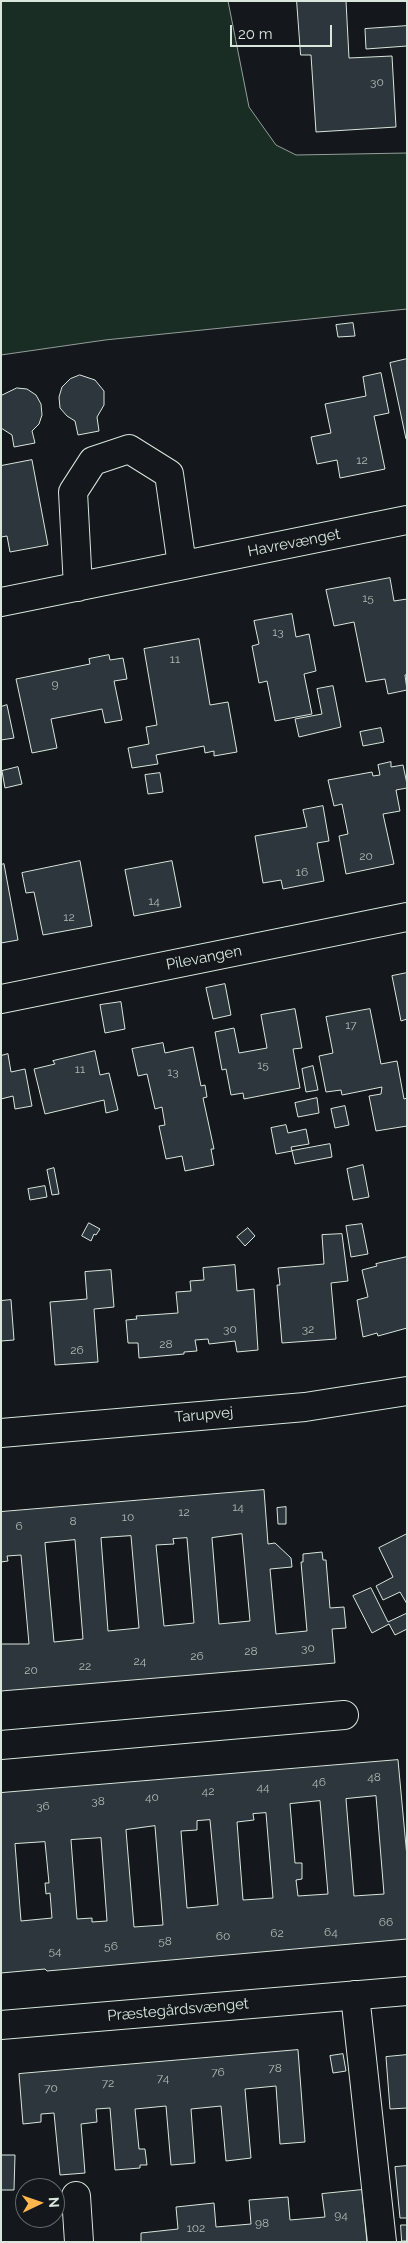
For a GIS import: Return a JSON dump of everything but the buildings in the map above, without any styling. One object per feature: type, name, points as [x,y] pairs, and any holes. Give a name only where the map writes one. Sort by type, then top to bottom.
[{"type":"street","points":[[78,587],[73,492],[93,461],[129,449],[169,474],[182,565]]},
{"type":"street","name":"Havrevænget","points":[[1,602],[407,520]]},
{"type":"street","name":"Pilevangen","points":[[1,998],[407,917]]},
{"type":"street","name":"Tarupvej","points":[[1,1433],[305,1407],[407,1391]]},
{"type":"street","points":[[1,1745],[344,1715]]},
{"type":"street","name":"Præstegårdsvænget","points":[[1,2025],[407,1991]]},
{"type":"street","points":[[355,1995],[382,2242]]},
{"type":"street","points":[[76,2196],[79,2242]]},
{"type":"green space","points":[[1,1],[228,1],[249,107],[276,145],[296,155],[407,153],[407,309],[105,340],[1,355]]}]
